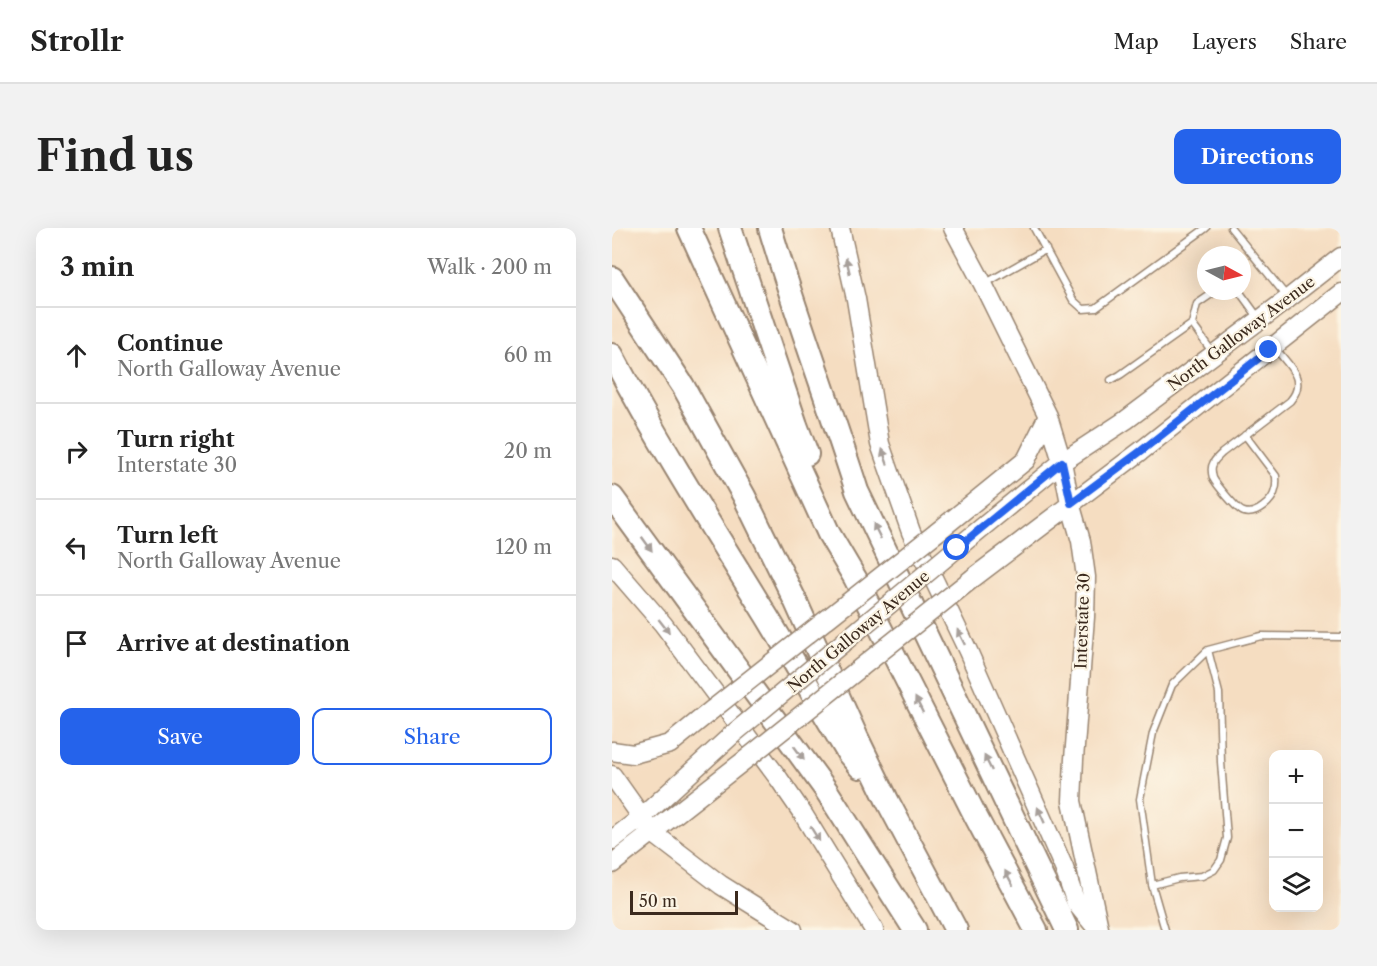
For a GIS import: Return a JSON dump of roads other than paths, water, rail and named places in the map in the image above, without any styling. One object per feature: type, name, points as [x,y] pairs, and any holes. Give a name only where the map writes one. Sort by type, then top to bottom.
[{"type":"highway","points":[[689,228],[829,534],[855,578],[1036,930]]},
{"type":"highway","points":[[730,228],[796,425],[855,578]]},
{"type":"highway","points":[[770,228],[785,279],[857,490],[1067,930]]},
{"type":"highway","points":[[612,278],[683,386],[744,496],[795,600],[888,802],[956,930]]},
{"type":"highway","points":[[612,355],[656,435],[848,753],[888,802]]},
{"type":"highway","points":[[612,497],[826,790],[915,930]]},
{"type":"main road","points":[[840,228],[856,299],[880,444],[911,532],[968,651],[1060,857],[1076,903],[1099,930]]},
{"type":"main road","name":"Interstate 30","points":[[953,228],[1048,416],[1062,462],[1081,542],[1086,577],[1085,616],[1072,801],[1099,930]]},
{"type":"main road","name":"North Galloway Avenue","points":[[612,840],[642,817],[733,734],[1062,462],[1126,420],[1341,257]]},
{"type":"main road","name":"North Galloway Avenue","points":[[612,864],[974,578],[1141,451],[1341,293]]},
{"type":"main road","points":[[1256,322],[1271,348]]},
{"type":"main road","points":[[612,751],[633,754],[670,744],[1026,460],[1048,416]]},
{"type":"main road","points":[[612,565],[663,624],[779,779],[874,930]]},
{"type":"main road","points":[[612,775],[653,833],[721,885],[793,930]]},
{"type":"lane","points":[[1034,228],[1073,300],[1083,309],[1096,308],[1206,228]]},
{"type":"lane","points":[[1231,228],[1289,298]]},
{"type":"lane","points":[[983,284],[1046,249]]},
{"type":"lane","points":[[1111,380],[1192,324],[1197,304],[1203,300]]},
{"type":"lane","points":[[1244,300],[1256,322]]},
{"type":"lane","points":[[1192,324],[1214,354]]},
{"type":"lane","points":[[1245,435],[1276,476],[1275,492],[1268,502],[1252,513],[1239,510],[1213,478],[1212,470],[1213,464],[1222,453],[1296,394],[1298,380],[1292,369],[1271,348]]},
{"type":"lane","points":[[1165,930],[1152,885],[1140,799],[1153,733],[1173,685],[1208,650],[1261,636],[1341,637]]},
{"type":"lane","points":[[1152,885],[1179,878],[1202,876],[1214,870],[1221,860],[1227,838],[1221,762],[1219,693],[1208,650]]}]
